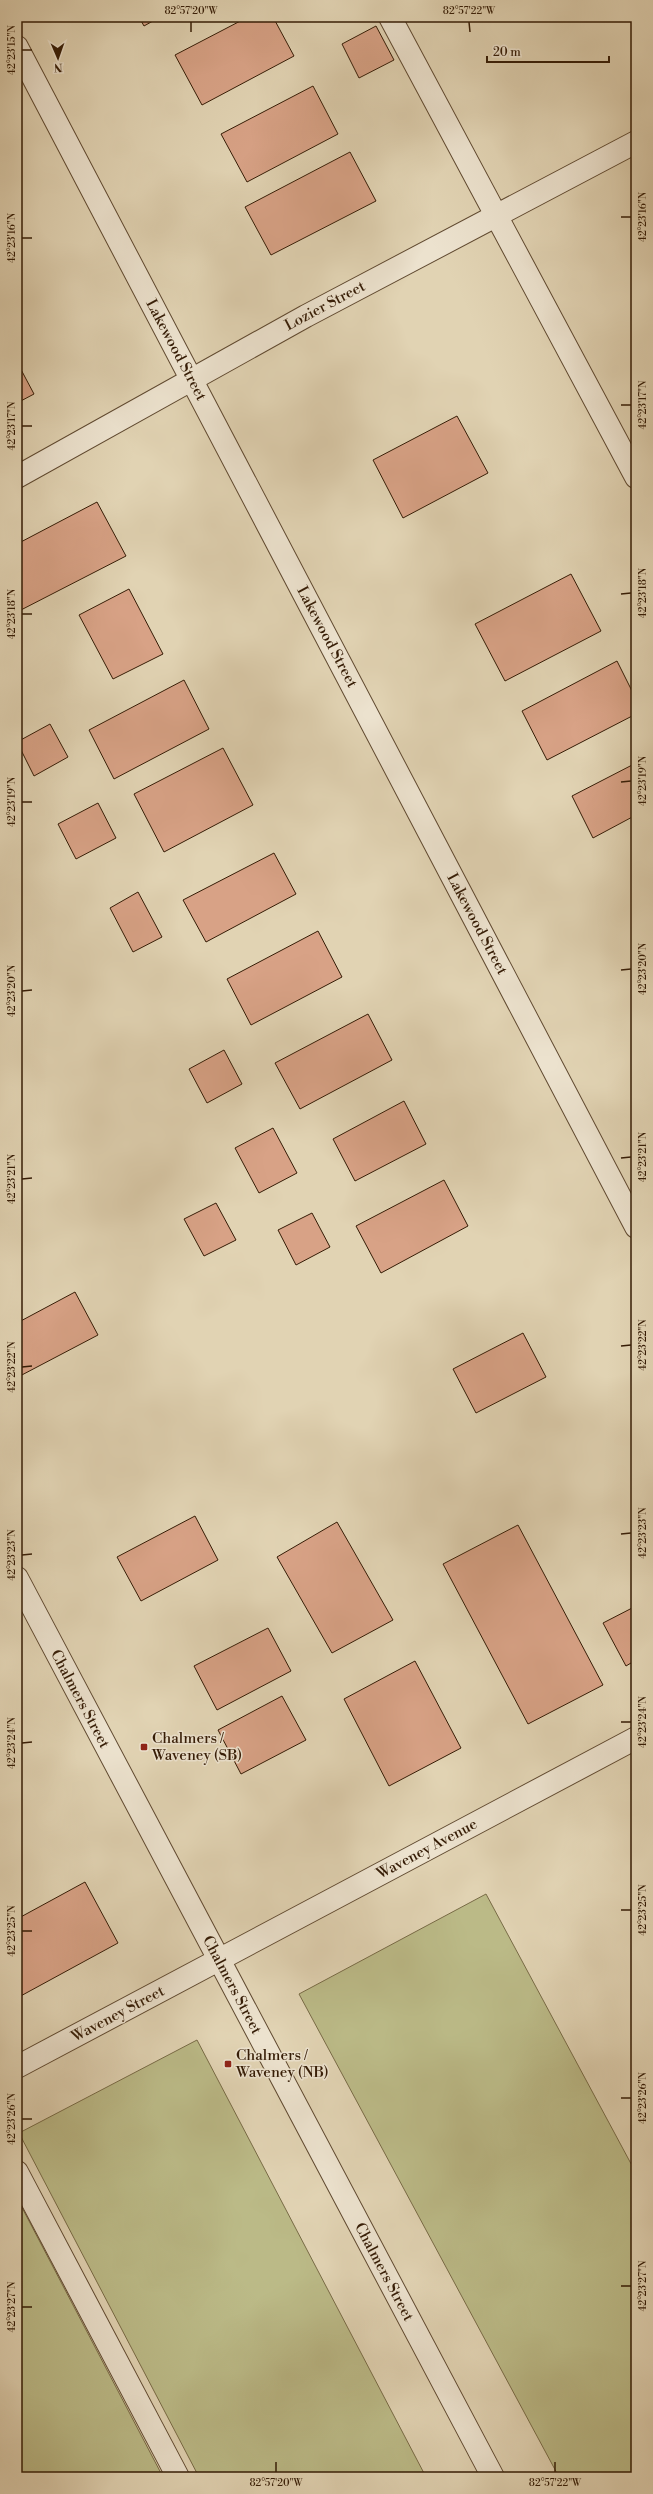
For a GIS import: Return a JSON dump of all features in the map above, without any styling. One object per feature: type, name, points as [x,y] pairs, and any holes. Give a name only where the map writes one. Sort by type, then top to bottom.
[{"type":"street","points":[[390,17],[636,478]]},
{"type":"street","name":"Lakewood Street","points":[[17,47],[636,1227]]},
{"type":"street","name":"Lozier Street","points":[[17,477],[306,316],[636,142]]},
{"type":"street","name":"Chalmers Street","points":[[17,1578],[493,2477]]},
{"type":"street","name":"Waveney Avenue","points":[[219,1961],[636,1738]]},
{"type":"street","name":"Waveney Street","points":[[17,2067],[219,1961]]},
{"type":"street","points":[[17,2172],[178,2477]]},
{"type":"shaded area","points":[[486,1894],[636,2173],[636,2477],[559,2477],[299,1994]]},
{"type":"shaded area","points":[[197,2040],[426,2477],[199,2477],[19,2133]]},
{"type":"shaded area","points":[[17,2198],[163,2477],[17,2477]]},
{"type":"building","points":[[139,17],[160,17],[144,26]]},
{"type":"building","points":[[248,17],[273,17],[294,56],[202,105],[175,55]]},
{"type":"building","points":[[376,26],[394,60],[359,78],[342,44]]},
{"type":"building","points":[[313,86],[338,134],[247,182],[221,134]]},
{"type":"building","points":[[350,152],[376,201],[271,255],[245,207]]},
{"type":"building","points":[[17,362],[34,394],[17,403]]},
{"type":"building","points":[[457,416],[488,473],[403,518],[373,460]]},
{"type":"building","points":[[97,502],[126,556],[17,612],[17,544]]},
{"type":"building","points":[[571,574],[601,631],[505,681],[475,624]]},
{"type":"building","points":[[129,589],[163,654],[113,679],[79,615]]},
{"type":"building","points":[[617,661],[636,699],[636,714],[547,760],[522,711]]},
{"type":"building","points":[[184,680],[209,729],[114,779],[89,730]]},
{"type":"building","points":[[50,724],[68,757],[34,776],[17,742]]},
{"type":"building","points":[[223,748],[253,805],[164,852],[134,794]]},
{"type":"building","points":[[636,763],[636,815],[593,838],[572,796]]},
{"type":"building","points":[[98,803],[116,838],[76,859],[58,824]]},
{"type":"building","points":[[274,853],[296,894],[206,942],[183,900]]},
{"type":"building","points":[[138,892],[162,937],[133,952],[110,908]]},
{"type":"building","points":[[318,931],[342,977],[251,1025],[227,979]]},
{"type":"building","points":[[368,1014],[392,1060],[300,1109],[275,1063]]},
{"type":"building","points":[[224,1050],[242,1084],[207,1103],[189,1069]]},
{"type":"building","points":[[404,1101],[426,1144],[355,1181],[333,1139]]},
{"type":"building","points":[[273,1128],[297,1173],[259,1193],[235,1148]]},
{"type":"building","points":[[444,1180],[468,1226],[381,1273],[356,1226]]},
{"type":"building","points":[[216,1203],[236,1240],[204,1256],[184,1219]]},
{"type":"building","points":[[312,1213],[330,1247],[296,1265],[278,1230]]},
{"type":"building","points":[[75,1292],[98,1335],[18,1377],[17,1323]]},
{"type":"building","points":[[523,1333],[546,1377],[476,1413],[453,1369]]},
{"type":"building","points":[[195,1516],[218,1560],[141,1601],[117,1557]]},
{"type":"building","points":[[337,1522],[393,1620],[332,1653],[277,1557]]},
{"type":"building","points":[[518,1525],[603,1685],[528,1724],[443,1564]]},
{"type":"building","points":[[636,1606],[636,1660],[626,1666],[603,1623]]},
{"type":"building","points":[[268,1628],[291,1671],[217,1710],[194,1666]]},
{"type":"building","points":[[415,1661],[461,1748],[389,1786],[344,1699]]},
{"type":"building","points":[[282,1696],[306,1740],[241,1774],[218,1730]]},
{"type":"building","points":[[85,1882],[118,1943],[17,1998],[17,1919]]},
{"type":"place","name":"Chalmers / Waveney (SB)","points":[[144,1747]]},
{"type":"place","name":"Chalmers / Waveney (NB)","points":[[228,2064]]}]
